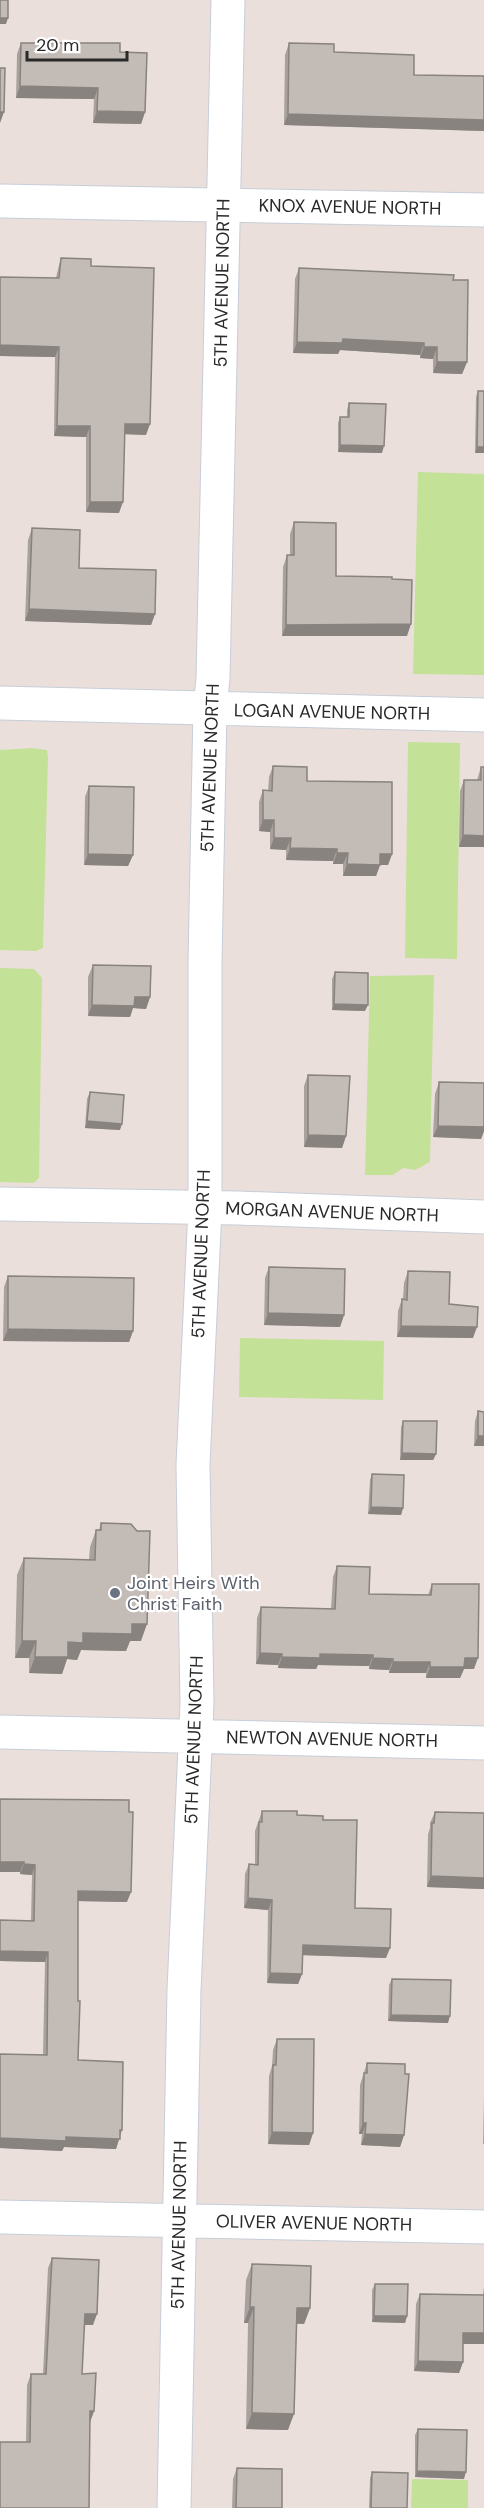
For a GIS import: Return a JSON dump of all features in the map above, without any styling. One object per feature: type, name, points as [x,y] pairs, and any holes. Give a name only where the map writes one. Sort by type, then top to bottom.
[{"type":"street","name":"5TH AVENUE NORTH","points":[[174,2508],[184,1990],[196,1736],[193,1465],[205,1209],[205,975],[210,710],[213,678],[228,0]]},
{"type":"street","name":"KNOX AVENUE NORTH","points":[[0,201],[484,210]]},
{"type":"street","name":"LOGAN AVENUE NORTH","points":[[0,703],[484,715]]},
{"type":"street","name":"MORGAN AVENUE NORTH","points":[[0,1204],[484,1217]]},
{"type":"street","name":"NEWTON AVENUE NORTH","points":[[0,1732],[484,1743]]},
{"type":"street","name":"OLIVER AVENUE NORTH","points":[[0,2217],[484,2227]]},
{"type":"green space","points":[[418,472],[484,474],[484,675],[413,674]]},
{"type":"green space","points":[[408,742],[460,743],[457,959],[405,958]]},
{"type":"green space","points":[[32,748],[47,750],[48,758],[43,948],[36,951],[0,950],[0,750]]},
{"type":"green space","points":[[0,968],[34,969],[42,978],[39,1178],[34,1183],[0,1182]]},
{"type":"green space","points":[[434,975],[430,1162],[415,1170],[403,1168],[393,1175],[365,1175],[370,976]]},
{"type":"green space","points":[[240,1338],[384,1341],[383,1400],[239,1397]]},
{"type":"green space","points":[[412,2479],[468,2480],[468,2508],[411,2508]]},
{"type":"building","points":[[0,0],[8,0],[8,18],[0,18]]},
{"type":"building","points":[[21,43],[120,43],[120,52],[147,53],[145,112],[97,111],[98,88],[20,86]]},
{"type":"building","points":[[289,43],[334,44],[334,52],[414,55],[414,75],[484,76],[484,120],[288,114]]},
{"type":"building","points":[[0,68],[5,68],[4,112],[0,112]]},
{"type":"building","points":[[61,258],[91,259],[91,266],[154,268],[150,424],[125,424],[123,502],[90,502],[90,426],[57,426],[59,347],[0,345],[0,277],[59,278]]},
{"type":"building","points":[[299,268],[454,275],[453,280],[468,280],[467,362],[437,362],[437,347],[424,347],[424,343],[343,339],[342,343],[297,342]]},
{"type":"building","points":[[478,391],[484,391],[484,447],[477,447]]},
{"type":"building","points":[[349,403],[386,404],[384,446],[340,445],[340,417],[349,417]]},
{"type":"building","points":[[294,522],[336,523],[336,576],[392,577],[392,579],[412,580],[411,624],[286,625],[287,555],[294,555]]},
{"type":"building","points":[[32,528],[80,530],[79,568],[156,570],[155,614],[29,609]]},
{"type":"building","points":[[273,766],[307,767],[307,781],[392,782],[392,854],[380,854],[380,865],[347,864],[348,853],[337,853],[337,849],[290,848],[291,838],[274,838],[274,820],[263,820],[263,790],[272,791]]},
{"type":"building","points":[[481,767],[484,767],[484,836],[463,835],[464,780],[481,780]]},
{"type":"building","points":[[89,786],[134,787],[133,855],[88,854]]},
{"type":"building","points":[[93,965],[151,966],[150,997],[135,997],[134,1006],[92,1005]]},
{"type":"building","points":[[335,972],[368,973],[368,1005],[334,1004]]},
{"type":"building","points":[[308,1075],[350,1076],[346,1136],[308,1135]]},
{"type":"building","points":[[439,1082],[484,1083],[484,1127],[438,1126]]},
{"type":"building","points":[[90,1092],[124,1095],[122,1124],[87,1121]]},
{"type":"building","points":[[269,1267],[345,1269],[344,1315],[268,1313]]},
{"type":"building","points":[[408,1271],[450,1272],[449,1304],[478,1307],[477,1327],[401,1326],[402,1299],[407,1300]]},
{"type":"building","points":[[8,1276],[134,1278],[133,1331],[8,1329]]},
{"type":"building","points":[[478,1411],[484,1412],[484,1436],[478,1436]]},
{"type":"building","points":[[403,1421],[437,1421],[436,1454],[402,1453]]},
{"type":"building","points":[[372,1474],[404,1475],[403,1508],[371,1507]]},
{"type":"building","points":[[101,1523],[131,1524],[137,1531],[150,1531],[147,1624],[132,1624],[132,1634],[83,1633],[83,1643],[68,1642],[68,1657],[35,1657],[36,1641],[22,1641],[24,1558],[95,1560],[96,1530],[101,1530]]},
{"type":"building","points":[[337,1566],[370,1567],[369,1594],[431,1595],[432,1584],[479,1584],[478,1658],[465,1658],[464,1667],[430,1667],[430,1662],[393,1662],[393,1659],[373,1658],[373,1655],[320,1654],[320,1658],[282,1657],[282,1654],[260,1653],[261,1607],[335,1609]]},
{"type":"building","points":[[0,1799],[129,1800],[129,1812],[133,1812],[131,1892],[78,1891],[78,2001],[80,2001],[78,2060],[123,2062],[120,2139],[66,2137],[66,2141],[0,2138],[0,2054],[47,2055],[48,1952],[0,1951],[0,1920],[34,1921],[35,1865],[24,1864],[24,1862],[0,1862]]},
{"type":"building","points":[[262,1811],[297,1811],[297,1815],[323,1816],[323,1820],[357,1820],[355,1908],[391,1909],[390,1948],[303,1945],[302,1974],[270,1973],[272,1900],[248,1898],[249,1864],[258,1865],[259,1822],[262,1822]]},
{"type":"building","points":[[435,1812],[484,1813],[484,1878],[431,1876],[432,1823],[434,1823]]},
{"type":"building","points":[[392,1979],[451,1980],[450,2016],[391,2015]]},
{"type":"building","points":[[277,2039],[314,2039],[313,2133],[272,2132],[273,2065],[276,2065]]},
{"type":"building","points":[[367,2063],[405,2064],[405,2074],[409,2074],[404,2135],[365,2134],[366,2123],[363,2123],[364,2073],[367,2073]]},
{"type":"building","points":[[52,2258],[99,2260],[97,2314],[85,2314],[82,2374],[96,2373],[94,2411],[90,2411],[89,2508],[0,2508],[0,2442],[30,2442],[31,2374],[46,2374]]},
{"type":"building","points":[[252,2264],[311,2266],[310,2308],[297,2308],[294,2414],[252,2413],[254,2307],[250,2307]]},
{"type":"building","points":[[375,2284],[408,2284],[407,2316],[374,2316]]},
{"type":"building","points":[[420,2294],[484,2295],[484,2333],[463,2333],[463,2362],[418,2361]]},
{"type":"building","points":[[418,2429],[467,2430],[466,2472],[417,2471]]},
{"type":"building","points":[[237,2468],[282,2469],[282,2508],[236,2508]]},
{"type":"building","points":[[372,2472],[408,2473],[407,2508],[371,2508]]},
{"type":"place","name":"Joint Heirs With Christ Faith","points":[[115,1593]]}]
